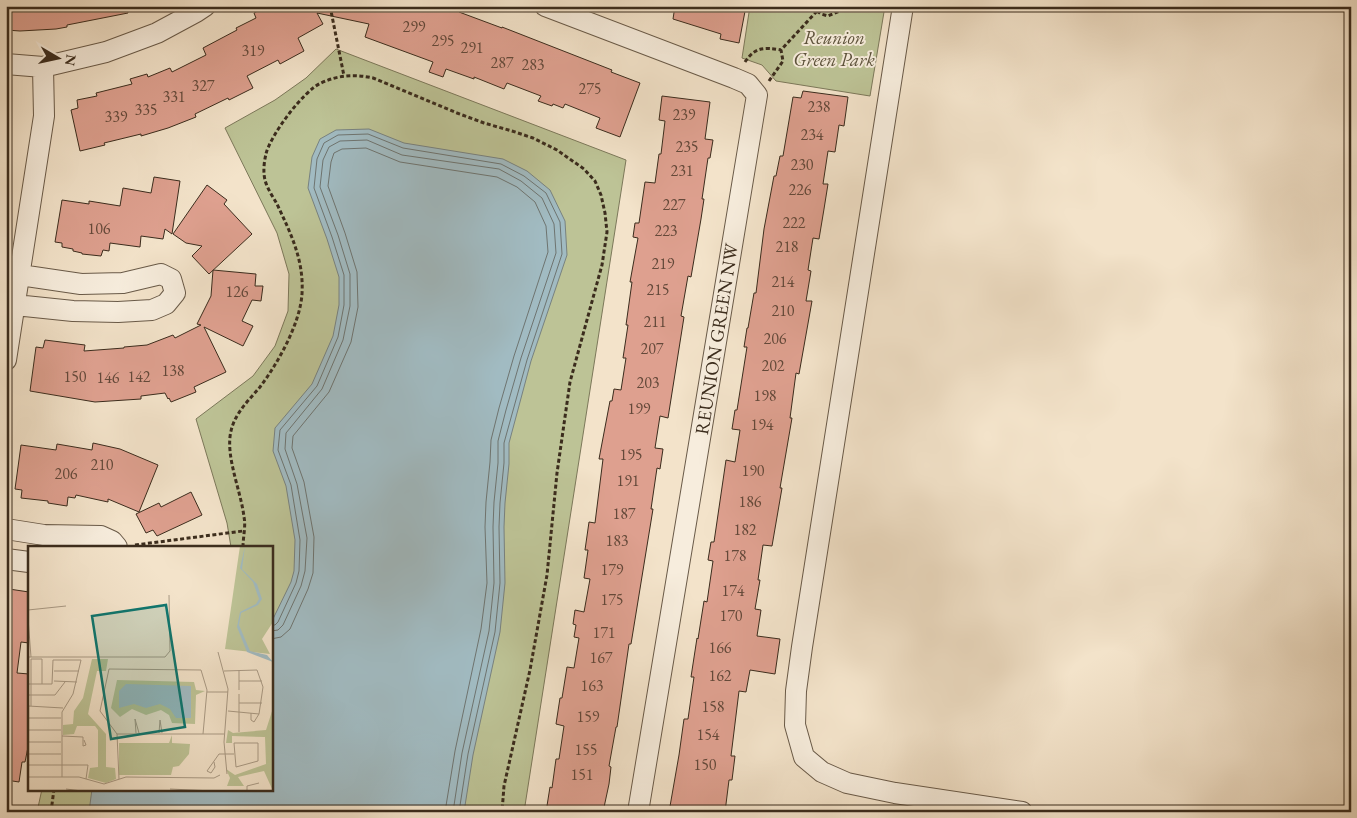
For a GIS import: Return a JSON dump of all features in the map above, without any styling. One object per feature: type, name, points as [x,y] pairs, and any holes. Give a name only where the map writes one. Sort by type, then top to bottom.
[{"type":"street","points":[[6,64],[43,67],[106,52],[157,33],[205,6]]},
{"type":"street","points":[[545,6],[734,78],[748,84],[757,95]]},
{"type":"street","points":[[903,6],[802,647],[796,691],[795,725],[804,757],[822,772],[847,783],[894,793],[1022,812]]},
{"type":"street","points":[[6,360],[44,116],[43,67]]},
{"type":"street","name":"REUNION GREEN NW","points":[[638,812],[757,95]]},
{"type":"street","points":[[15,305],[74,311],[118,312],[152,310],[166,304],[175,293],[171,279],[161,274],[123,283],[102,284],[81,284],[20,275]]},
{"type":"street","points":[[6,529],[44,535],[101,536],[125,546]]},
{"type":"street","points":[[6,559],[28,562]]},
{"type":"path","points":[[330,6],[344,76]]},
{"type":"path","points":[[814,6],[821,14],[828,16],[842,10],[844,6]]},
{"type":"path","points":[[781,50],[817,10]]},
{"type":"path","points":[[734,78],[750,54],[759,49],[781,50]]},
{"type":"path","points":[[757,95],[774,76],[783,61],[781,50]]},
{"type":"path","points":[[243,546],[245,518],[230,451],[231,432],[241,410],[261,385],[287,343],[296,320],[302,296],[302,273],[297,251],[266,181],[264,166],[266,152],[274,136],[299,100],[320,83],[344,76],[360,75],[372,78],[466,117],[533,138],[557,150],[584,169],[595,181],[601,195],[607,232],[602,265],[570,382],[557,473],[547,575],[530,670],[504,786],[502,812]]},
{"type":"path","points":[[125,546],[243,531]]},
{"type":"path","points":[[50,812],[54,790]]},
{"type":"green space","name":"Reunion Green Park","points":[[750,6],[885,6],[870,96],[776,81],[762,65],[742,58]]},
{"type":"green space","points":[[336,49],[626,160],[524,812],[37,812],[42,790],[272,790],[272,546],[231,546],[227,523],[196,419],[253,376],[275,346],[288,311],[289,274],[277,233],[225,128],[275,100],[306,78]]},
{"type":"water","points":[[369,129],[404,143],[503,159],[527,171],[550,190],[565,221],[567,255],[531,361],[509,443],[504,527],[505,583],[500,632],[473,755],[464,812],[89,812],[92,790],[272,790],[272,621],[291,582],[294,571],[295,540],[286,486],[273,451],[275,428],[312,384],[333,336],[339,305],[339,277],[308,188],[312,157],[320,139],[336,130]]},
{"type":"building","points":[[6,6],[127,6],[128,13],[67,25],[67,27],[56,29],[20,31],[6,30]]},
{"type":"building","points":[[267,6],[313,6],[315,10],[316,6],[450,6],[460,10],[459,12],[612,70],[611,72],[640,83],[620,137],[596,128],[600,118],[565,104],[563,108],[538,101],[541,96],[507,83],[504,89],[474,77],[474,79],[446,69],[443,77],[429,72],[433,62],[365,37],[369,24],[317,13],[323,24],[298,38],[304,51],[280,64],[278,60],[247,76],[253,88],[195,114],[196,117],[168,128],[141,136],[141,134],[104,143],[105,145],[80,151],[71,110],[78,108],[77,100],[97,96],[96,93],[132,84],[130,79],[147,74],[148,77],[170,68],[172,72],[206,55],[203,48],[256,18],[254,13]]},
{"type":"building","points":[[675,6],[746,6],[739,43],[720,39],[721,34],[673,19]]},
{"type":"building","points":[[803,91],[848,97],[844,126],[839,125],[835,152],[828,151],[823,184],[828,184],[819,239],[813,238],[808,270],[811,271],[806,301],[812,301],[799,374],[796,373],[790,418],[792,418],[780,488],[782,488],[772,546],[763,545],[758,580],[760,580],[755,609],[761,610],[757,636],[780,639],[775,674],[750,670],[746,692],[739,691],[731,756],[735,756],[732,780],[729,780],[725,812],[669,812],[684,719],[688,719],[694,677],[691,677],[697,638],[704,601],[707,602],[713,561],[708,560],[711,542],[714,542],[726,460],[735,462],[740,430],[732,429],[747,347],[744,347],[747,328],[754,293],[756,293],[764,229],[774,176],[776,176],[780,156],[783,156],[793,97],[801,98]]},
{"type":"building","points":[[662,96],[710,102],[705,139],[713,140],[710,158],[708,158],[701,219],[691,277],[688,276],[681,316],[684,317],[668,418],[660,416],[655,448],[663,449],[660,469],[657,468],[651,509],[653,509],[631,644],[629,644],[617,727],[609,766],[611,767],[609,784],[603,812],[546,812],[556,759],[559,759],[564,726],[556,724],[560,698],[562,698],[567,667],[574,668],[579,638],[574,637],[576,625],[573,624],[575,610],[584,612],[590,579],[584,578],[588,550],[585,550],[589,522],[595,523],[603,459],[599,459],[610,401],[612,401],[614,389],[621,390],[626,358],[623,358],[632,282],[630,282],[638,238],[633,237],[635,223],[639,223],[645,182],[655,183],[659,154],[661,154],[665,121],[659,120]]},
{"type":"building","points":[[154,177],[180,181],[172,234],[165,229],[163,239],[141,236],[140,247],[110,243],[109,251],[103,250],[101,256],[82,254],[73,251],[73,249],[62,247],[62,243],[55,242],[62,200],[89,204],[89,201],[120,206],[123,188],[151,193]]},
{"type":"building","points":[[207,185],[227,200],[224,204],[252,234],[209,274],[192,256],[202,246],[186,243],[173,234]]},
{"type":"building","points":[[213,270],[256,274],[255,286],[263,286],[261,301],[252,300],[242,321],[253,326],[243,346],[204,327],[226,372],[194,387],[196,392],[171,402],[165,393],[141,396],[141,399],[95,402],[30,391],[36,347],[43,348],[45,340],[85,345],[84,351],[124,348],[147,345],[173,335],[175,338],[201,325],[197,324],[211,296]]},
{"type":"building","points":[[93,443],[120,449],[158,465],[139,512],[108,499],[108,502],[76,495],[75,498],[68,497],[67,506],[48,503],[48,501],[21,498],[22,490],[15,489],[21,445],[56,450],[57,444],[92,450]]},
{"type":"building","points":[[191,492],[202,515],[157,536],[153,530],[146,533],[136,514],[159,503],[161,507]]},
{"type":"building","points":[[9,589],[28,592],[28,643],[21,642],[17,673],[28,674],[28,747],[25,762],[22,762],[19,782],[6,780],[7,598]]}]
